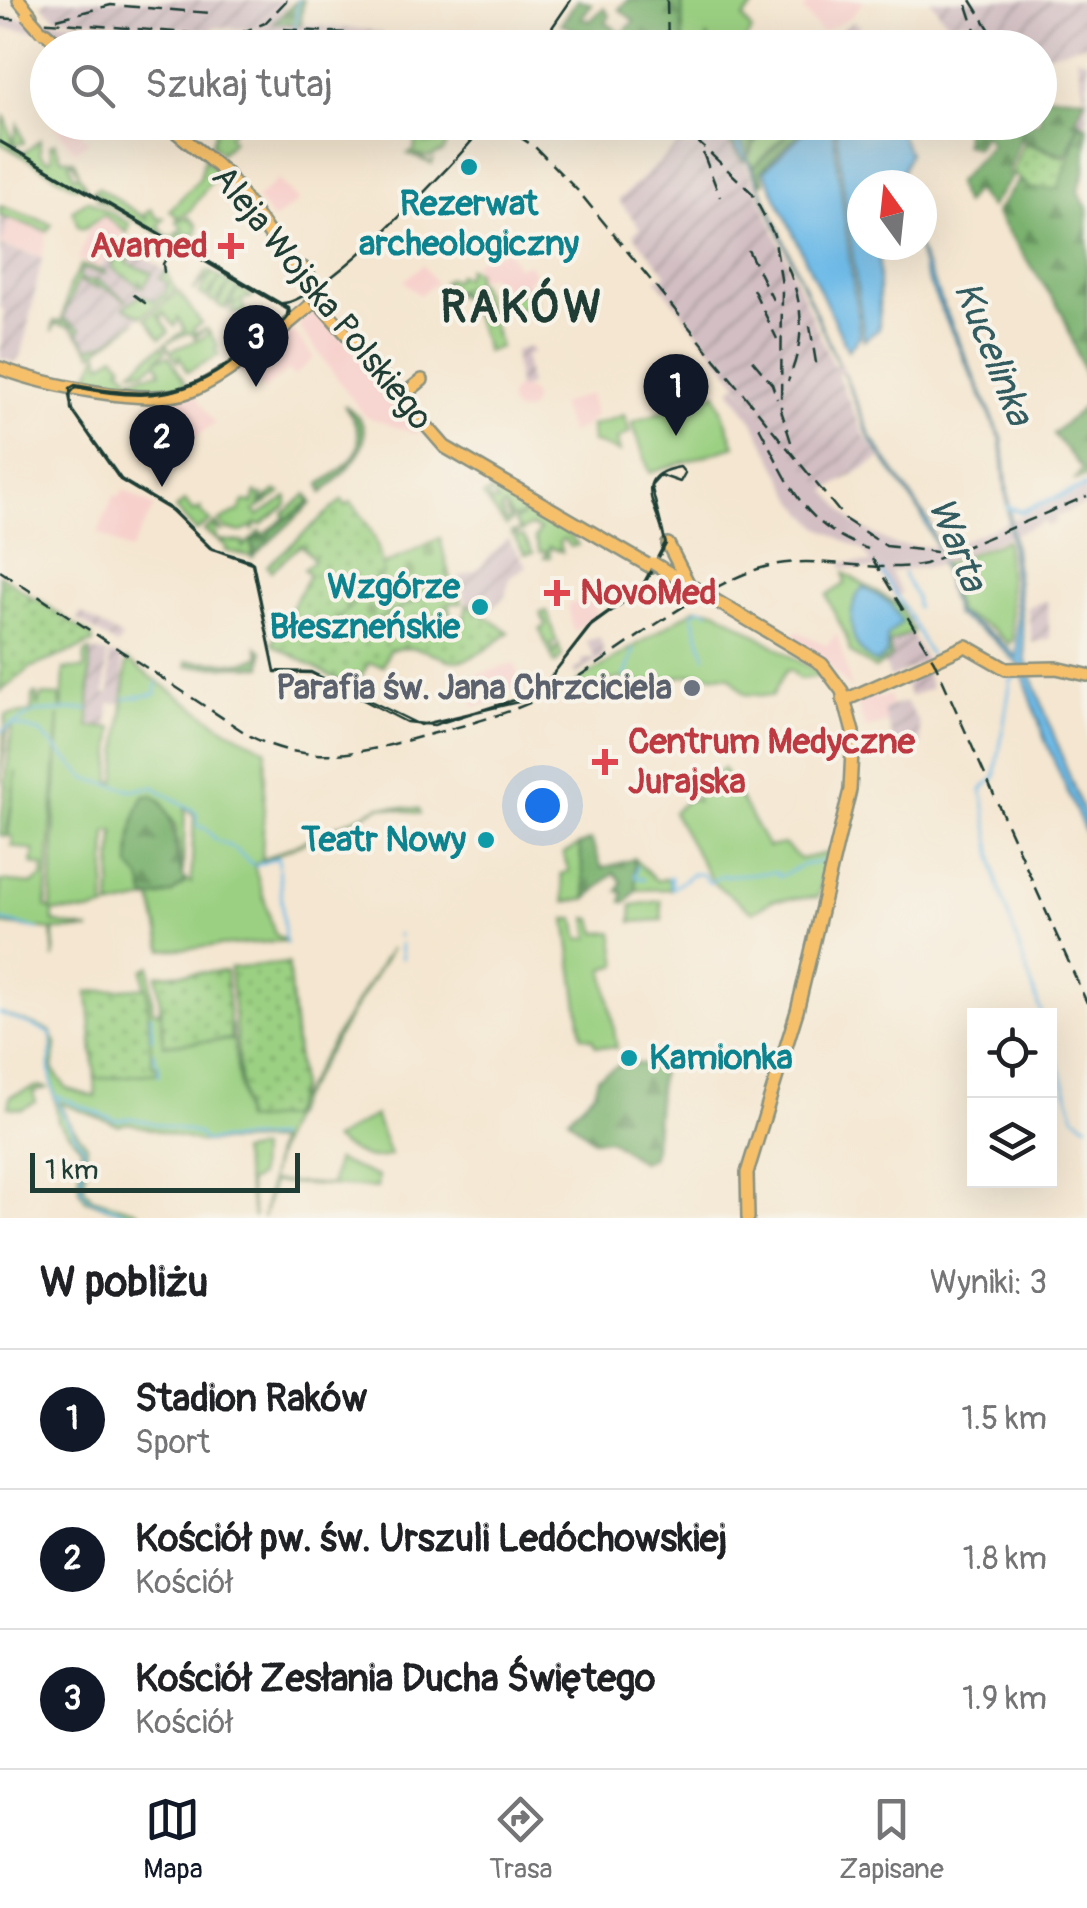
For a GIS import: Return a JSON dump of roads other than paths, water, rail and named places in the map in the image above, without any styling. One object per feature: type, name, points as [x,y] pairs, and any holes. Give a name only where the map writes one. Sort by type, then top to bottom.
[{"type":"main road","points":[[21,5],[43,30]]},
{"type":"main road","name":"Aleja Wojska Polskiego","points":[[186,140],[212,160],[249,201]]},
{"type":"main road","name":"Aleja Wojska Polskiego","points":[[196,140],[219,162],[315,297],[383,376]]},
{"type":"main road","points":[[0,366],[90,392],[170,396],[218,376],[315,297]]},
{"type":"main road","name":"Aleja Wojska Polskiego","points":[[315,297],[383,376],[416,424],[468,471],[656,567],[681,585],[814,658],[846,697],[854,741],[852,779],[793,1026],[748,1172],[746,1218]]},
{"type":"main road","points":[[404,406],[406,393],[422,380]]},
{"type":"main road","name":"Aleja Wojska Polskiego","points":[[404,406],[457,451],[814,662],[846,697],[851,740],[848,788],[785,1041],[744,1173],[746,1218]]},
{"type":"main road","points":[[656,567],[675,567],[669,550],[681,585]]},
{"type":"main road","points":[[846,697],[966,646],[1004,668],[1060,668],[1087,675]]},
{"type":"water","points":[[735,140],[740,140],[839,366],[748,162]]},
{"type":"water","points":[[796,140],[834,140],[860,336],[848,350],[764,171]]},
{"type":"water","points":[[837,140],[903,140],[909,153],[903,170],[847,170],[847,213]]},
{"type":"water","points":[[853,260],[879,260],[879,329],[864,340]]},
{"type":"water","points":[[921,260],[1002,439],[1026,662],[1087,822],[1087,836],[1045,740],[1020,666],[992,638],[955,615],[940,561],[955,612],[995,637],[1017,657],[1017,614],[1001,439]]},
{"type":"water","points":[[843,371],[871,437],[929,522],[938,550],[920,512],[870,439]]},
{"type":"water","points":[[863,587],[890,603],[902,622],[887,636],[887,654],[877,663],[860,649],[852,628],[853,606]]},
{"type":"waterway","points":[[295,28],[298,0]]},
{"type":"waterway","points":[[1008,507],[1021,512],[1087,486]]},
{"type":"waterway","points":[[880,570],[906,610]]},
{"type":"waterway","points":[[903,573],[914,594]]},
{"type":"waterway","points":[[915,596],[917,608]]},
{"type":"waterway","points":[[703,649],[692,613],[700,608],[709,611]]},
{"type":"waterway","points":[[907,612],[930,655]]},
{"type":"waterway","points":[[625,677],[634,650]]},
{"type":"waterway","points":[[704,652],[705,657]]},
{"type":"waterway","points":[[990,782],[995,778],[1011,679],[1026,674]]},
{"type":"waterway","points":[[125,699],[156,694],[157,682]]},
{"type":"waterway","points":[[0,732],[35,712],[89,709]]},
{"type":"waterway","points":[[12,724],[41,733],[87,779],[134,790],[154,787],[194,811]]},
{"type":"waterway","points":[[988,783],[982,790],[997,881],[1039,1008]]},
{"type":"waterway","points":[[196,813],[198,826],[204,828]]},
{"type":"waterway","points":[[206,829],[216,840]]},
{"type":"waterway","points":[[219,841],[233,848]]},
{"type":"waterway","points":[[236,850],[252,864]]},
{"type":"waterway","points":[[255,866],[278,857],[285,940]]},
{"type":"waterway","points":[[671,885],[672,889],[692,874],[702,874],[709,883],[720,876],[776,872],[779,877],[803,865],[826,861]]},
{"type":"waterway","points":[[637,867],[635,877],[644,879]]},
{"type":"waterway","points":[[669,877],[671,877],[672,885],[671,885],[669,877]]},
{"type":"waterway","points":[[0,920],[38,929]]},
{"type":"waterway","points":[[400,944],[402,959]]},
{"type":"waterway","points":[[0,1013],[50,1033],[56,1098],[84,1147],[81,1189],[89,1199],[139,1218]]},
{"type":"waterway","points":[[151,1015],[152,1039]]},
{"type":"waterway","points":[[153,1052],[157,1063]]},
{"type":"waterway","points":[[1057,1061],[1075,1116],[1087,1125]]},
{"type":"waterway","points":[[159,1066],[159,1075]]},
{"type":"waterway","points":[[59,1097],[115,1120],[131,1118],[199,1134],[204,1141],[277,1138]]},
{"type":"tram line","points":[[550,30],[571,0]]},
{"type":"tram line","points":[[279,303],[298,299],[354,258],[420,196],[471,140]]},
{"type":"tram line","points":[[0,141],[289,308],[290,315],[285,321],[258,343],[234,361],[212,375],[191,386],[142,395],[76,387],[69,395],[72,410],[121,479],[173,510],[212,549],[249,560],[253,563],[275,671],[311,672],[420,725],[518,702],[539,692],[592,623],[641,588],[665,543],[650,486],[654,478],[664,471],[680,467],[685,473],[680,482],[660,475],[651,485],[666,544],[642,589],[591,626],[539,692],[434,725],[406,722],[311,673],[275,672],[252,563],[210,548],[172,511],[120,480],[71,409],[70,388],[75,385],[142,393],[190,384],[234,360],[286,319],[288,310],[0,142]]},
{"type":"tram line","points":[[164,272],[163,264],[173,246],[180,245]]},
{"type":"tram line","points":[[134,295],[145,303]]},
{"type":"railway","points":[[248,30],[265,23],[287,0]]},
{"type":"railway","points":[[667,0],[668,30]]},
{"type":"railway","points":[[971,0],[990,30]]},
{"type":"railway","points":[[57,19],[111,5],[210,13]]},
{"type":"railway","points":[[967,5],[975,30]]},
{"type":"railway","points":[[0,18],[151,30]]},
{"type":"railway","points":[[284,29],[300,30]]},
{"type":"railway","points":[[524,140],[579,192],[846,520],[886,546],[936,552]]},
{"type":"railway","points":[[696,140],[752,193],[774,235],[782,285],[781,410],[791,442]]},
{"type":"railway","points":[[703,153],[720,197]]},
{"type":"railway","points":[[748,250],[773,300]]},
{"type":"railway","points":[[787,266],[801,324],[798,352],[788,381]]},
{"type":"railway","points":[[753,289],[777,339]]},
{"type":"railway","points":[[810,326],[817,369]]},
{"type":"railway","points":[[752,360],[772,384],[777,399]]},
{"type":"railway","points":[[759,427],[812,515],[845,539],[868,549]]},
{"type":"railway","points":[[0,571],[250,736],[288,750],[345,753],[463,726],[538,699],[580,676],[707,592],[758,569],[799,562],[883,567],[925,564],[1087,496]]},
{"type":"railway","points":[[872,558],[934,661],[1087,1003]]},
{"type":"place","name":"Rezerwat archeologiczny","points":[[469,167]]},
{"type":"place","name":"Avamed","points":[[231,246]]},
{"type":"place","name":"Kościół Zesłania Ducha Świętego","points":[[256,387]]},
{"type":"place","name":"Stadion Raków","points":[[676,436]]},
{"type":"place","name":"Kościół pw. św. Urszuli Ledóchowskiej","points":[[162,487]]},
{"type":"place","name":"NovoMed","points":[[557,593]]},
{"type":"place","name":"Wzgórze Błeszneńskie","points":[[480,607]]},
{"type":"place","name":"Parafia św. Jana Chrzciciela","points":[[692,688]]},
{"type":"place","name":"Centrum Medyczne Jurajska","points":[[605,762]]},
{"type":"place","name":"Teatr Nowy","points":[[486,840]]},
{"type":"place","name":"Kamionka","points":[[629,1058]]},
{"type":"district","name":"RAKÓW","points":[[522,308]]},
{"type":"water label","name":"Kucelinka","points":[[993,353]]},
{"type":"water label","name":"Warta","points":[[957,544]]}]
